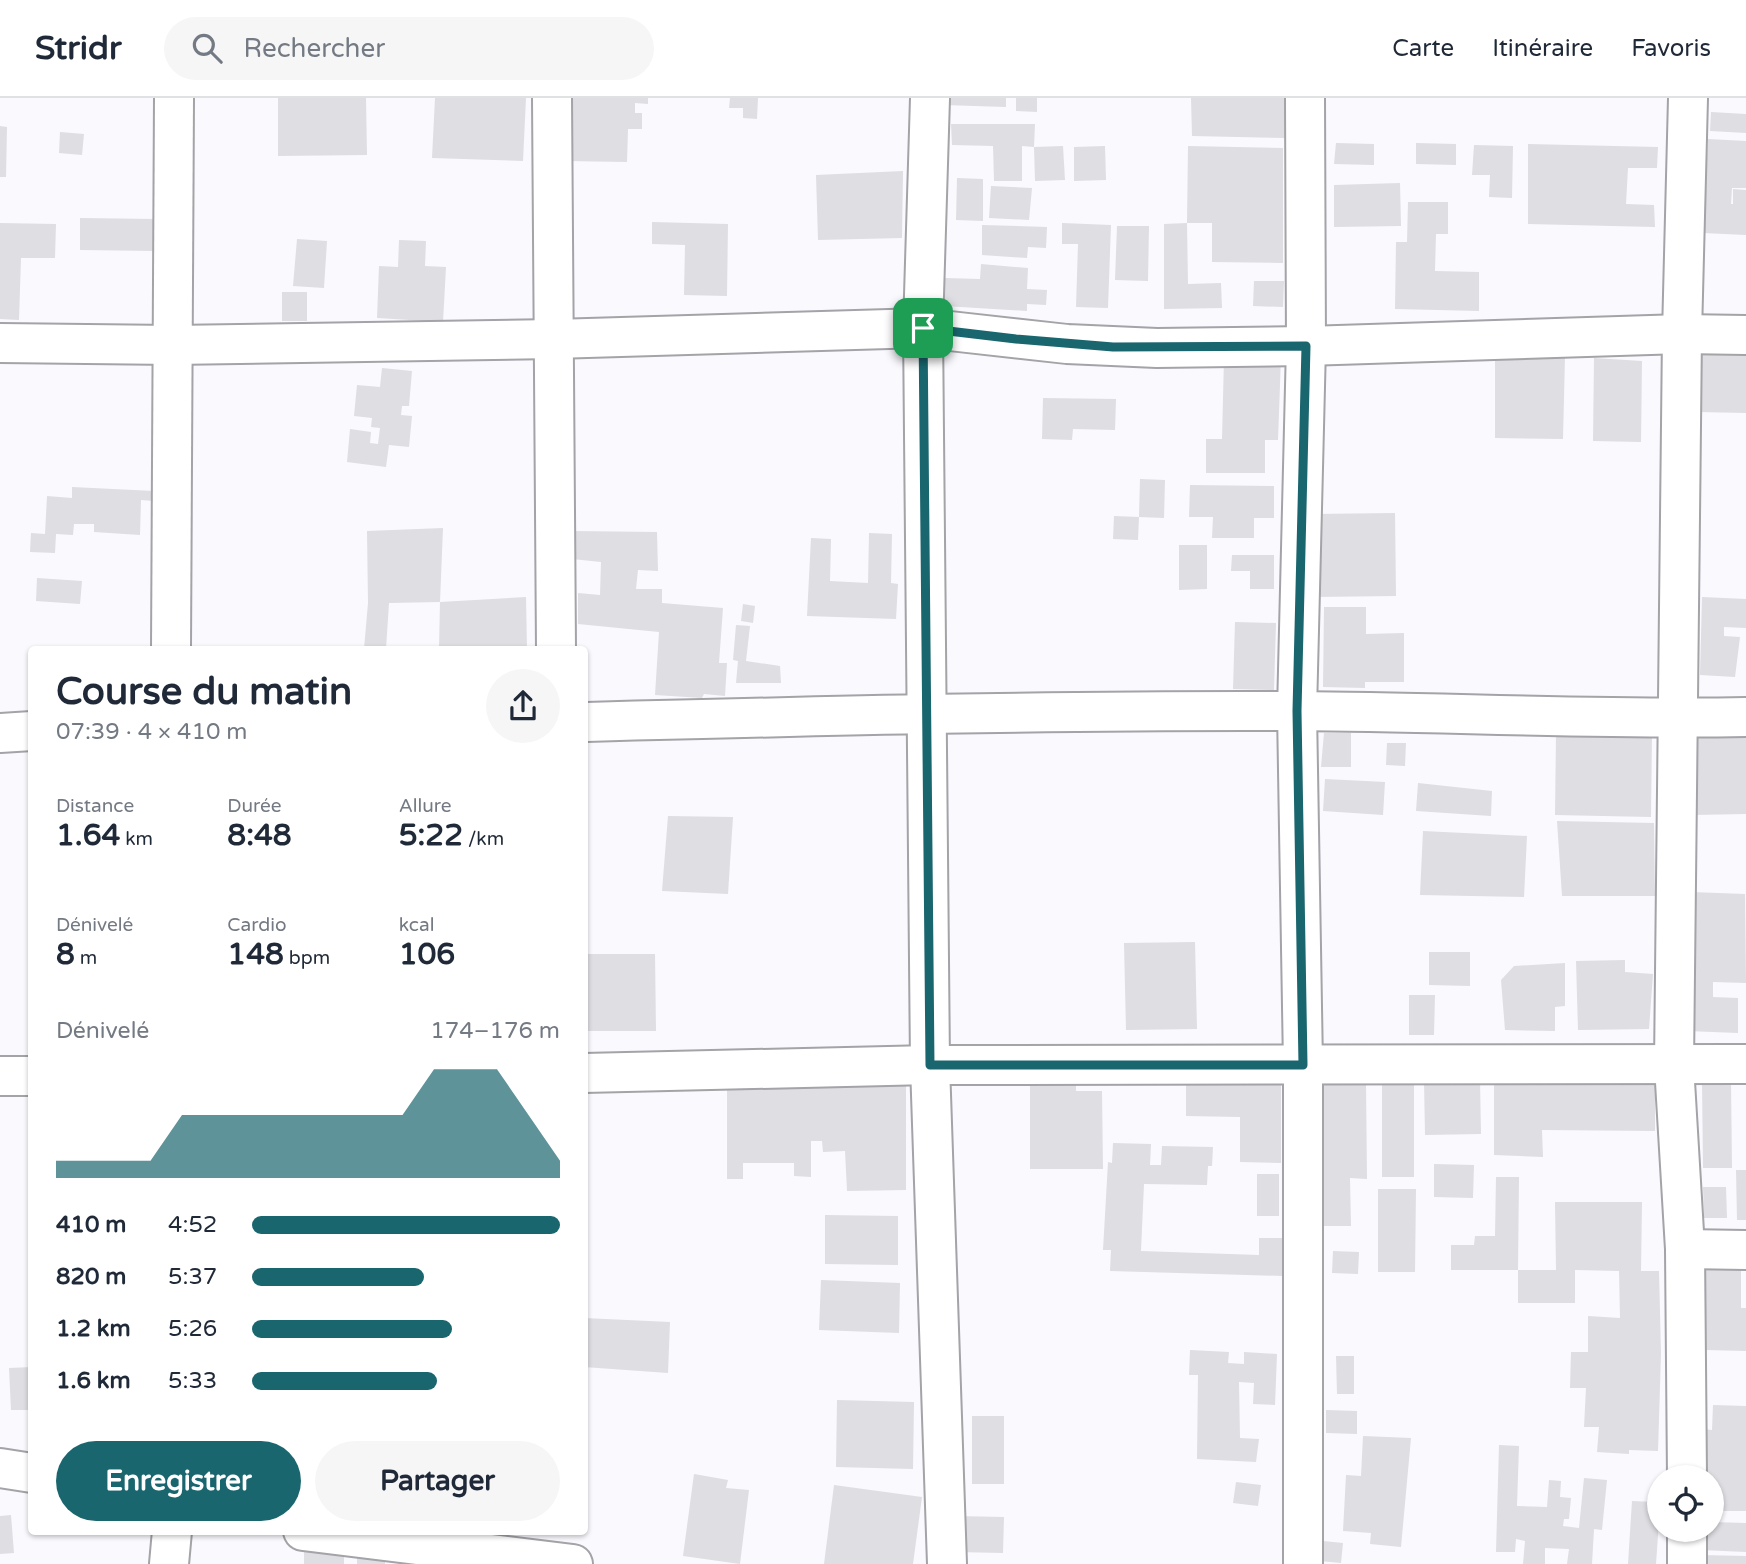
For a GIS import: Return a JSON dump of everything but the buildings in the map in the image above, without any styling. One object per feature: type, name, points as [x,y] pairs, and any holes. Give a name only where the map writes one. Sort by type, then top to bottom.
[{"type":"street","points":[[171,646],[174,98]]},
{"type":"street","points":[[551,98],[556,646]]},
{"type":"street","points":[[930,98],[923,328],[930,1065],[947,1564]]},
{"type":"street","points":[[1303,1564],[1303,1065],[1297,711],[1306,346],[1304,98]]},
{"type":"street","points":[[1687,1465],[1685,1249],[1674,1065],[1682,334],[1688,98]]},
{"type":"street","points":[[0,343],[173,345],[554,339],[923,328],[1016,339],[1157,348],[1682,334],[1746,335]]},
{"type":"street","points":[[588,722],[927,714],[1297,711],[1678,719],[1746,717]]},
{"type":"street","points":[[0,733],[28,731]]},
{"type":"street","points":[[588,1073],[930,1065],[1746,1064]]},
{"type":"street","points":[[0,1076],[28,1076]]},
{"type":"street","points":[[1685,1249],[1746,1250]]},
{"type":"street","points":[[0,1468],[28,1472]]},
{"type":"street","points":[[169,1564],[172,1535]]},
{"type":"street","points":[[346,1535],[564,1555]]},
{"type":"street","points":[[1687,1542],[1687,1564]]},
{"type":"route","points":[[923,328],[1113,347],[1306,346],[1297,711],[1303,1065],[930,1065],[923,328]]}]
